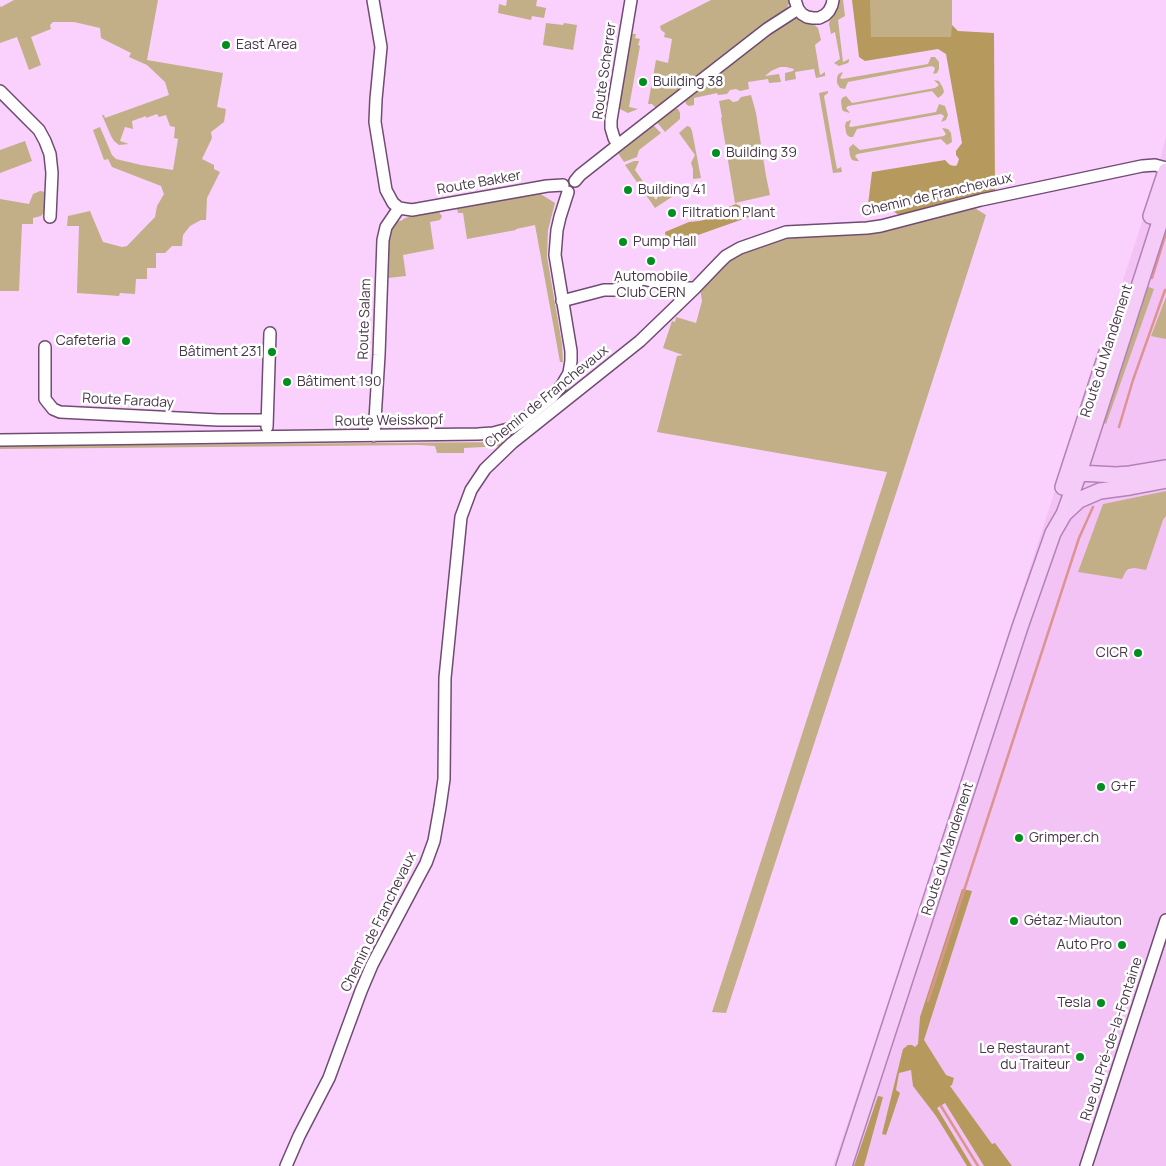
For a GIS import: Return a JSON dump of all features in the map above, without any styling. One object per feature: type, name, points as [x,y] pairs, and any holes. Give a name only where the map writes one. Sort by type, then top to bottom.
[{"type":"main road","name":"Route du Mandement","points":[[844,1166],[1020,627],[1053,532],[1064,514],[1166,170]]},
{"type":"main road","name":"Route du Mandement","points":[[1053,532],[1055,510],[1074,477],[1087,447],[1166,204]]},
{"type":"main road","points":[[1087,447],[1095,470],[1100,474]]},
{"type":"main road","points":[[1074,477],[1100,474],[1130,474],[1166,468]]},
{"type":"main road","points":[[1074,477],[1100,491]]},
{"type":"main road","points":[[1064,514],[1079,500],[1100,491],[1166,480]]},
{"type":"street","points":[[373,0],[381,47],[375,122],[386,190],[390,200],[399,208]]},
{"type":"street","name":"Route Scherrer","points":[[618,145],[611,128],[612,114],[631,0]]},
{"type":"street","points":[[618,145],[796,5],[802,14],[807,17],[819,18],[829,11],[833,0]]},
{"type":"street","points":[[0,91],[39,130],[45,141],[50,154],[52,173],[50,217]]},
{"type":"street","name":"Route Weisskopf","points":[[0,440],[478,434],[500,432],[515,426],[552,397],[562,386],[569,373],[571,351],[557,271],[556,244],[556,230],[566,188],[572,192],[576,189],[575,181],[580,175],[618,145]]},
{"type":"street","name":"Chemin de Franchevaux","points":[[286,1166],[329,1078],[372,965],[426,863],[434,841],[444,779],[445,678],[461,517],[471,490],[485,469],[640,341],[732,252],[778,234],[881,226],[980,200],[1142,166],[1155,165],[1166,170]]},
{"type":"street","points":[[551,186],[563,206]]},
{"type":"street","name":"Route Bakker","points":[[399,208],[415,210],[551,186],[566,188]]},
{"type":"street","name":"Route Salam","points":[[374,436],[379,355],[382,240],[386,227],[399,208]]},
{"type":"street","points":[[562,301],[604,290],[614,290],[643,279],[681,288],[695,288]]},
{"type":"street","points":[[267,437],[270,333]]},
{"type":"street","name":"Route Faraday","points":[[45,347],[45,399],[53,409],[60,412],[218,420],[266,420]]},
{"type":"street","name":"Rue du Pré-de-la-Fontaine","points":[[1086,1166],[1166,920]]},
{"type":"shaded area","points":[[14,0],[158,0],[147,60],[223,73],[217,107],[226,109],[224,122],[211,132],[212,138],[202,159],[214,165],[214,169],[220,172],[207,198],[206,220],[201,220],[190,226],[183,235],[182,246],[172,246],[165,253],[156,253],[156,268],[147,268],[147,279],[136,279],[135,294],[120,293],[119,296],[77,293],[79,226],[67,226],[68,216],[90,211],[103,242],[122,247],[127,246],[155,217],[157,206],[164,194],[161,186],[112,167],[108,159],[104,160],[93,130],[100,127],[112,155],[116,159],[173,170],[178,139],[174,138],[175,127],[170,126],[166,115],[159,117],[157,114],[132,121],[133,129],[125,127],[120,141],[129,144],[119,145],[111,136],[102,115],[105,118],[169,95],[165,82],[147,65],[129,57],[131,53],[101,38],[100,28],[74,22],[53,22],[50,25],[51,29],[31,37],[41,65],[29,70],[17,37],[0,43],[0,6]]},
{"type":"shaded area","points":[[507,0],[537,0],[536,6],[546,8],[544,18],[532,16],[531,20],[498,13],[499,4],[506,6]]},
{"type":"shaded area","points":[[711,0],[789,0],[789,4],[785,11],[765,23],[656,108],[652,104],[648,104],[656,60],[668,63],[672,39],[664,37],[665,33],[661,30],[660,26]]},
{"type":"shaded area","points":[[839,0],[843,0],[845,16],[838,20],[843,62],[849,59],[849,61],[839,66],[834,63],[840,59],[835,32],[831,34],[829,24],[838,7]]},
{"type":"shaded area","points":[[852,0],[870,0],[871,37],[951,37],[952,25],[958,31],[994,33],[995,191],[901,216],[886,207],[867,213],[872,172],[945,160],[950,165],[955,166],[959,159],[956,151],[962,143],[946,54],[938,49],[865,61],[859,57]]},
{"type":"shaded area","points":[[870,0],[952,0],[952,37],[870,37]]},
{"type":"shaded area","points":[[794,18],[811,22],[818,28],[821,40],[815,45],[820,75],[825,72],[825,76],[816,78],[814,69],[795,72],[796,79],[785,81],[785,73],[794,69],[780,67],[765,76],[779,74],[781,82],[769,83],[768,79],[748,82],[749,89],[740,91],[736,89],[730,90],[727,94],[718,95],[717,93],[694,98],[694,105],[689,106],[686,104],[685,100],[767,34]]},
{"type":"shaded area","points":[[546,23],[577,25],[573,50],[543,45]]},
{"type":"shaded area","points":[[631,34],[636,34],[635,38],[640,39],[638,45],[640,46],[629,107],[638,109],[628,113],[618,108]]},
{"type":"shaded area","points":[[931,57],[935,57],[939,62],[937,73],[933,74],[935,68],[932,66],[848,82],[845,89],[840,88],[837,83],[838,75],[843,72],[840,78],[842,79],[928,64]]},
{"type":"shaded area","points":[[934,80],[939,81],[944,92],[938,98],[932,91],[848,106],[846,108],[850,113],[842,109],[841,101],[846,96],[852,103],[935,88],[939,85]]},
{"type":"shaded area","points":[[828,91],[824,96],[837,169],[841,167],[842,172],[833,173],[819,93]]},
{"type":"shaded area","points":[[751,95],[756,113],[770,195],[735,203],[719,101],[729,99],[733,102],[738,101],[741,97]]},
{"type":"shaded area","points":[[939,104],[945,106],[948,115],[946,120],[941,122],[944,116],[941,114],[857,129],[853,137],[847,135],[846,132],[846,122],[851,120],[849,126],[851,127],[936,112]]},
{"type":"shaded area","points":[[673,107],[678,109],[680,119],[665,132],[656,121]]},
{"type":"shaded area","points":[[653,125],[661,133],[639,150],[637,157],[624,162],[618,151]]},
{"type":"shaded area","points":[[687,126],[692,131],[701,178],[693,179],[691,163],[695,155],[679,133]]},
{"type":"shaded area","points":[[942,128],[948,129],[951,133],[952,142],[947,145],[941,139],[857,154],[855,156],[859,161],[852,160],[850,156],[849,148],[853,144],[860,150],[944,136],[946,134]]},
{"type":"shaded area","points":[[1166,137],[1166,491],[1103,504],[1124,574],[1126,571],[1135,568],[1166,516],[1166,1166],[833,1166],[909,941],[1152,191]]},
{"type":"shaded area","points":[[25,141],[32,161],[0,173],[0,150]]},
{"type":"shaded area","points":[[639,161],[635,170],[656,200],[660,193],[662,195],[672,194],[686,184],[687,187],[655,208],[625,165]]},
{"type":"shaded area","points":[[40,191],[46,192],[46,210],[41,216],[33,218],[33,224],[22,224],[19,291],[0,291],[0,199],[29,204],[33,194]]},
{"type":"shaded area","points":[[539,193],[555,203],[548,230],[547,257],[562,344],[563,362],[560,362],[535,225],[467,239],[463,213],[458,213],[457,209]]},
{"type":"shaded area","points":[[736,204],[744,208],[749,217],[667,246],[665,232],[689,222],[713,218],[721,210]]},
{"type":"shaded area","points":[[973,207],[986,215],[902,475],[726,1013],[712,1012],[887,472],[657,432],[677,356],[683,355],[663,348],[672,321],[675,322],[676,317],[696,323],[702,301],[700,288],[731,258],[784,239],[873,232]]},
{"type":"shaded area","points":[[438,211],[442,216],[440,220],[430,222],[434,249],[403,255],[406,276],[388,278],[390,230],[396,222],[403,219]]},
{"type":"shaded area","points":[[1146,286],[1154,289],[1106,424],[1102,422]]},
{"type":"shaded area","points":[[1166,297],[1166,339],[1151,336]]},
{"type":"shaded area","points":[[509,442],[504,446],[464,448],[464,453],[437,453],[435,446],[419,445],[0,449],[0,446]]},
{"type":"shaded area","points":[[1166,491],[1166,516],[1146,570],[1129,569],[1122,579],[1078,572],[1103,504]]},
{"type":"shaded area","points":[[962,889],[972,891],[924,1040],[946,1075],[954,1078],[950,1086],[992,1144],[995,1143],[1012,1166],[984,1166],[945,1103],[937,1108],[972,1166],[967,1166],[936,1116],[913,1086],[911,1070],[899,1073],[896,1090],[900,1093],[886,1135],[882,1134],[903,1049],[908,1045],[915,1047],[918,1044],[920,1017]]},
{"type":"shaded area","points":[[878,1096],[883,1097],[864,1166],[854,1166]]},
{"type":"waterway","points":[[1152,278],[1166,233]]},
{"type":"waterway","points":[[1119,427],[1133,380],[1165,290]]},
{"type":"waterway","points":[[928,1001],[1079,538],[1093,507]]},
{"type":"waterway","points":[[941,1106],[978,1166]]},
{"type":"place","name":"East Area","points":[[226,45]]},
{"type":"place","name":"Building 38","points":[[643,82]]},
{"type":"place","name":"Building 39","points":[[716,153]]},
{"type":"place","name":"Building 41","points":[[628,190]]},
{"type":"place","name":"Filtration Plant","points":[[672,213]]},
{"type":"place","name":"Pump Hall","points":[[623,242]]},
{"type":"place","name":"Automobile Club CERN","points":[[651,261]]},
{"type":"place","name":"Cafeteria","points":[[126,341]]},
{"type":"place","name":"Bâtiment 231","points":[[272,352]]},
{"type":"place","name":"Bâtiment 190","points":[[287,382]]},
{"type":"place","name":"CICR","points":[[1138,653]]},
{"type":"place","name":"G+F","points":[[1101,787]]},
{"type":"place","name":"Grimper.ch","points":[[1019,838]]},
{"type":"place","name":"Gétaz-Miauton","points":[[1014,921]]},
{"type":"place","name":"Auto Pro","points":[[1122,945]]},
{"type":"place","name":"Tesla","points":[[1101,1003]]},
{"type":"place","name":"Le Restaurant du Traiteur","points":[[1080,1057]]}]
